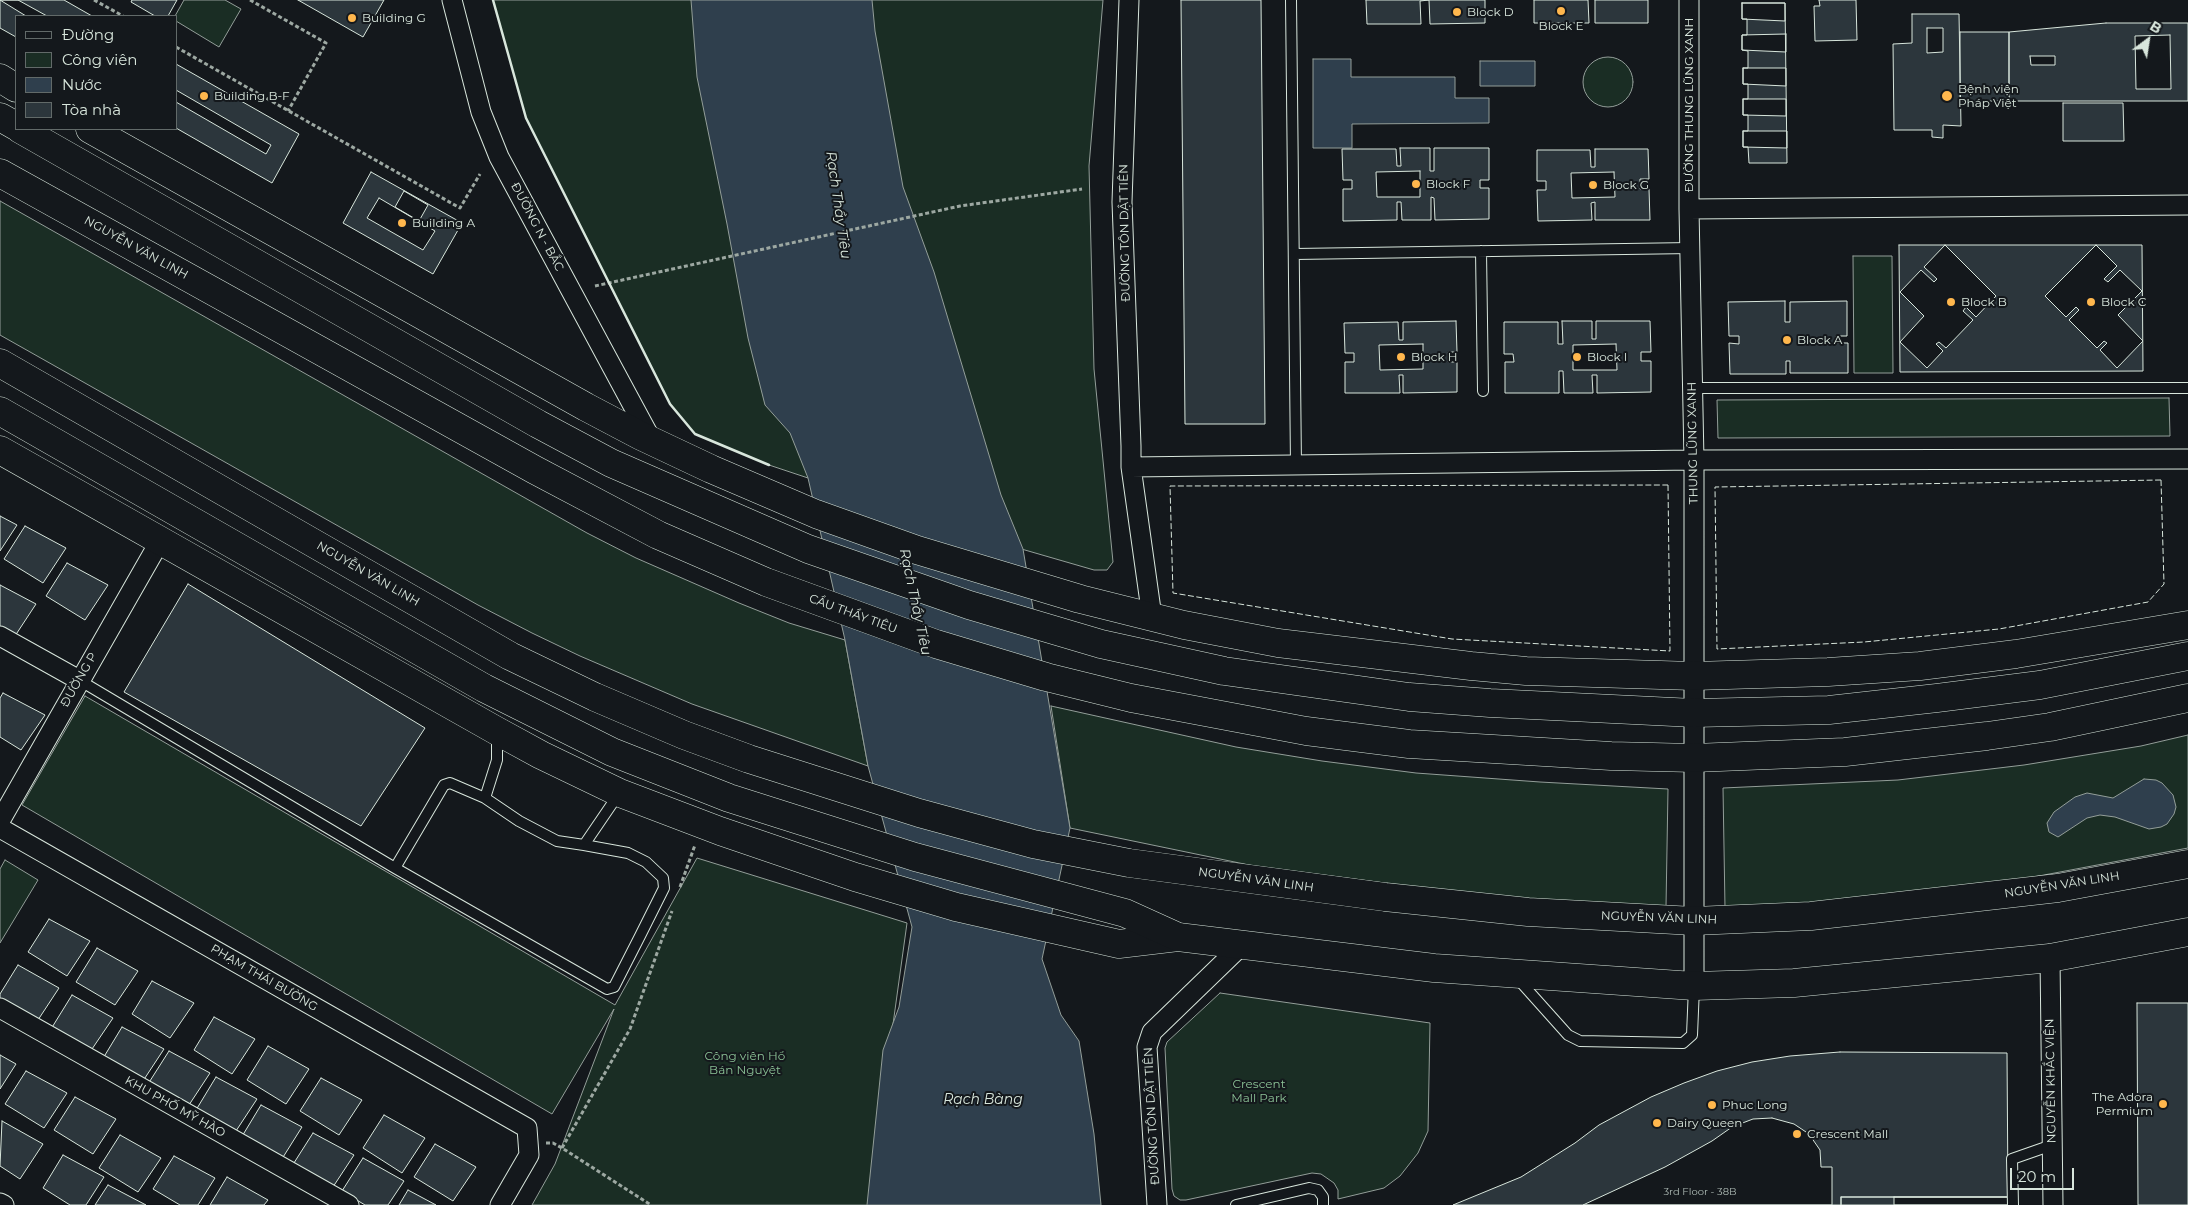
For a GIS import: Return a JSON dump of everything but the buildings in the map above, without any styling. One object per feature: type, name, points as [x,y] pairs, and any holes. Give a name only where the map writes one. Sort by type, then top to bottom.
[{"type":"main road","points":[[0,78],[15,87]]},
{"type":"main road","points":[[0,117],[15,125]]},
{"type":"main road","points":[[22,130],[538,424],[611,463],[808,549],[1018,621],[1133,652],[1233,672],[1409,696],[1490,704],[1694,713],[1830,710],[1927,699],[2040,685],[2188,656]]},
{"type":"main road","points":[[92,130],[586,407],[652,441],[816,514],[916,550],[1004,578],[1145,615],[1278,643],[1377,656],[1526,671],[1694,676],[1828,672],[1920,666],[2016,654],[2188,625]]},
{"type":"main road","name":"NGUYỄN VĂN LINH","points":[[0,173],[535,470],[632,522],[694,552]]},
{"type":"main road","name":"NGUYỄN VĂN LINH","points":[[0,363],[510,656],[638,716],[749,759],[947,821],[1033,844],[1129,863],[1385,897],[1528,912],[1694,921],[1811,916],[2058,888],[2188,864]]},
{"type":"main road","points":[[0,411],[518,707],[612,752],[729,798],[915,857],[1125,913],[1178,937]]},
{"type":"main road","points":[[0,450],[497,731],[549,759],[620,793],[711,827],[916,895],[1021,923],[1119,944],[1178,937],[1376,962],[1513,974],[1694,986],[1794,983],[2050,958],[2188,932]]},
{"type":"main road","points":[[160,541],[177,512]]},
{"type":"main road","name":"CẦU THẦY TIÊU","points":[[694,552],[766,582],[936,644],[1046,677],[1131,698],[1306,731],[1408,744],[1611,756],[1694,758]]},
{"type":"main road","points":[[1694,758],[1845,752],[1988,736],[2050,727],[2188,698]]},
{"type":"street","name":"ĐƯỜNG N - BẮC","points":[[452,0],[480,112],[499,157],[652,441]]},
{"type":"street","name":"ĐƯỜNG TÔN DẬT TIÊN","points":[[1130,0],[1122,202],[1131,467],[1145,615]]},
{"type":"street","name":"ĐƯỜNG THUNG LŨNG XANH","points":[[1689,209],[1690,0]]},
{"type":"street","points":[[1689,209],[2188,205]]},
{"type":"street","name":"THUNG LŨNG XANH","points":[[1689,209],[1694,460],[1694,986]]},
{"type":"street","points":[[1131,467],[1694,460],[2188,459]]},
{"type":"street","name":"ĐƯỜNG P","points":[[0,821],[78,680],[160,541]]},
{"type":"street","points":[[0,636],[78,680]]},
{"type":"street","name":"PHẠM THÁI BƯỜNG","points":[[0,828],[528,1135]]},
{"type":"street","name":"ĐƯỜNG TÔN DẬT TIÊN","points":[[1157,1205],[1147,1047],[1152,1032],[1242,945]]},
{"type":"street","name":"NGUYỄN KHẮC VIỆN","points":[[2050,958],[2053,1205]]},
{"type":"street","name":"KHU PHỐ MỸ HÀO","points":[[0,1008],[349,1205]]},
{"type":"street","points":[[500,1205],[529,1155],[528,1135]]},
{"type":"street","points":[[0,1202],[4,1205]]},
{"type":"lane","points":[[1291,0],[1296,464]]},
{"type":"lane","points":[[1295,254],[1691,248]]},
{"type":"lane","points":[[1481,252],[1483,391]]},
{"type":"lane","points":[[1692,388],[2188,388]]},
{"type":"lane","points":[[78,680],[395,868],[607,988],[614,987],[664,888],[663,878],[646,862],[628,853],[557,841],[519,821],[485,798],[450,783],[444,785],[395,868]]},
{"type":"lane","points":[[485,798],[497,760],[497,731]]},
{"type":"lane","points":[[584,845],[620,793]]},
{"type":"lane","points":[[1513,974],[1568,1035],[1580,1041],[1683,1043],[1692,1035],[1694,986]]},
{"type":"lane","points":[[2012,1205],[2012,1159],[2052,1145]]},
{"type":"lane","points":[[1236,1205],[1309,1188],[1318,1190],[1323,1197],[1323,1205]]},
{"type":"path","points":[[94,0],[121,15]]},
{"type":"path","points":[[250,0],[326,43],[288,111]]},
{"type":"path","points":[[178,48],[460,208],[480,174]]},
{"type":"path","points":[[595,286],[960,206],[1082,189]]},
{"type":"path","points":[[680,889],[711,827]]},
{"type":"path","points":[[562,1148],[630,1029],[673,908]]},
{"type":"path","points":[[528,1135],[562,1148],[651,1205]]},
{"type":"green space","points":[[184,0],[225,0],[241,9],[219,47],[178,22],[178,15],[176,15]]},
{"type":"green space","points":[[493,0],[740,0],[808,478],[769,465],[695,434],[670,404],[526,118]]},
{"type":"green space","points":[[843,0],[1103,0],[1089,166],[1094,369],[1113,562],[1107,570],[1094,570],[980,537]]},
{"type":"green space","points":[[1608,57],[1617,59],[1628,68],[1633,82],[1631,91],[1622,102],[1608,107],[1599,105],[1588,96],[1583,82],[1585,73],[1594,62]]},
{"type":"green space","points":[[0,201],[587,533],[636,558],[739,603],[789,623],[845,640],[868,766],[692,704],[580,656],[532,633],[478,605],[0,335]]},
{"type":"green space","points":[[1853,256],[1892,256],[1893,373],[1854,373]]},
{"type":"green space","points":[[2169,398],[2170,436],[1718,438],[1717,400]]},
{"type":"green space","name":"Công viên Hồ Bán Nguyệt","points":[[85,696],[615,1005],[697,858],[907,923],[868,1205],[532,1205],[555,1164],[614,1009],[552,1114],[22,805]]},
{"type":"green space","points":[[1051,706],[1236,747],[1322,761],[1416,773],[1668,789],[1666,907],[1546,904],[1254,866],[1070,828]]},
{"type":"green space","points":[[2188,735],[2188,848],[1932,896],[1725,908],[1723,788],[1898,780],[2024,765],[2141,746]]},
{"type":"green space","points":[[5,860],[38,880],[0,943],[0,869]]},
{"type":"green space","name":"Crescent Mall Park","points":[[1220,993],[1430,1023],[1428,1131],[1418,1153],[1400,1176],[1384,1188],[1338,1199],[1338,1190],[1334,1183],[1321,1174],[1312,1173],[1186,1200],[1180,1200],[1174,1196],[1172,1189],[1165,1048],[1167,1042]]},
{"type":"water","name":"Rạch Bàng","points":[[691,0],[872,0],[875,31],[903,187],[934,272],[1001,495],[1023,549],[1070,828],[1042,959],[1061,1015],[1079,1041],[1094,1134],[1101,1205],[867,1205],[883,1050],[899,1007],[912,927],[868,766],[845,640],[808,478],[790,433],[765,405],[748,338],[697,77]]},
{"type":"water","points":[[1313,59],[1351,59],[1351,77],[1455,77],[1455,98],[1489,98],[1489,123],[1352,124],[1352,148],[1313,148]]},
{"type":"water","points":[[1480,61],[1535,61],[1535,86],[1480,86]]},
{"type":"water","points":[[2144,779],[2156,780],[2162,783],[2173,795],[2176,807],[2174,814],[2167,824],[2149,829],[2115,817],[2100,815],[2087,818],[2058,837],[2049,832],[2047,823],[2054,812],[2075,797],[2087,793],[2113,798]]},
{"type":"fence","points":[[2161,480],[2164,584],[2148,602],[1999,629],[1864,642],[1717,649],[1715,487],[2161,480]]},
{"type":"fence","points":[[1668,485],[1670,651],[1452,639],[1173,593],[1170,486],[1668,485]]},
{"type":"wall","points":[[493,0],[526,118],[670,404],[695,434],[769,465]]},
{"type":"place","name":"Block E","points":[[1561,11]]},
{"type":"place","name":"Block D","points":[[1457,12]]},
{"type":"place","name":"Building G","points":[[352,18]]},
{"type":"place","name":"Building B-F","points":[[204,96]]},
{"type":"place","name":"Bệnh viện Pháp Việt","points":[[1947,96]]},
{"type":"place","name":"Block F","points":[[1416,184]]},
{"type":"place","name":"Block G","points":[[1593,185]]},
{"type":"place","name":"Building A","points":[[402,223]]},
{"type":"place","name":"Block B","points":[[1951,302]]},
{"type":"place","name":"Block C","points":[[2091,302]]},
{"type":"place","name":"Block A","points":[[1787,340]]},
{"type":"place","name":"Block H","points":[[1401,357]]},
{"type":"place","name":"Block I","points":[[1577,357]]},
{"type":"place","name":"The Adora Permium","points":[[2163,1104]]},
{"type":"place","name":"Phuc Long","points":[[1712,1105]]},
{"type":"place","name":"Dairy Queen","points":[[1657,1123]]},
{"type":"place","name":"Crescent Mall","points":[[1797,1134]]},
{"type":"water label","name":"Rạch Thầy Tiêu","points":[[838,205]]},
{"type":"water label","name":"Rạch Thầy Tiêu","points":[[915,602]]}]
